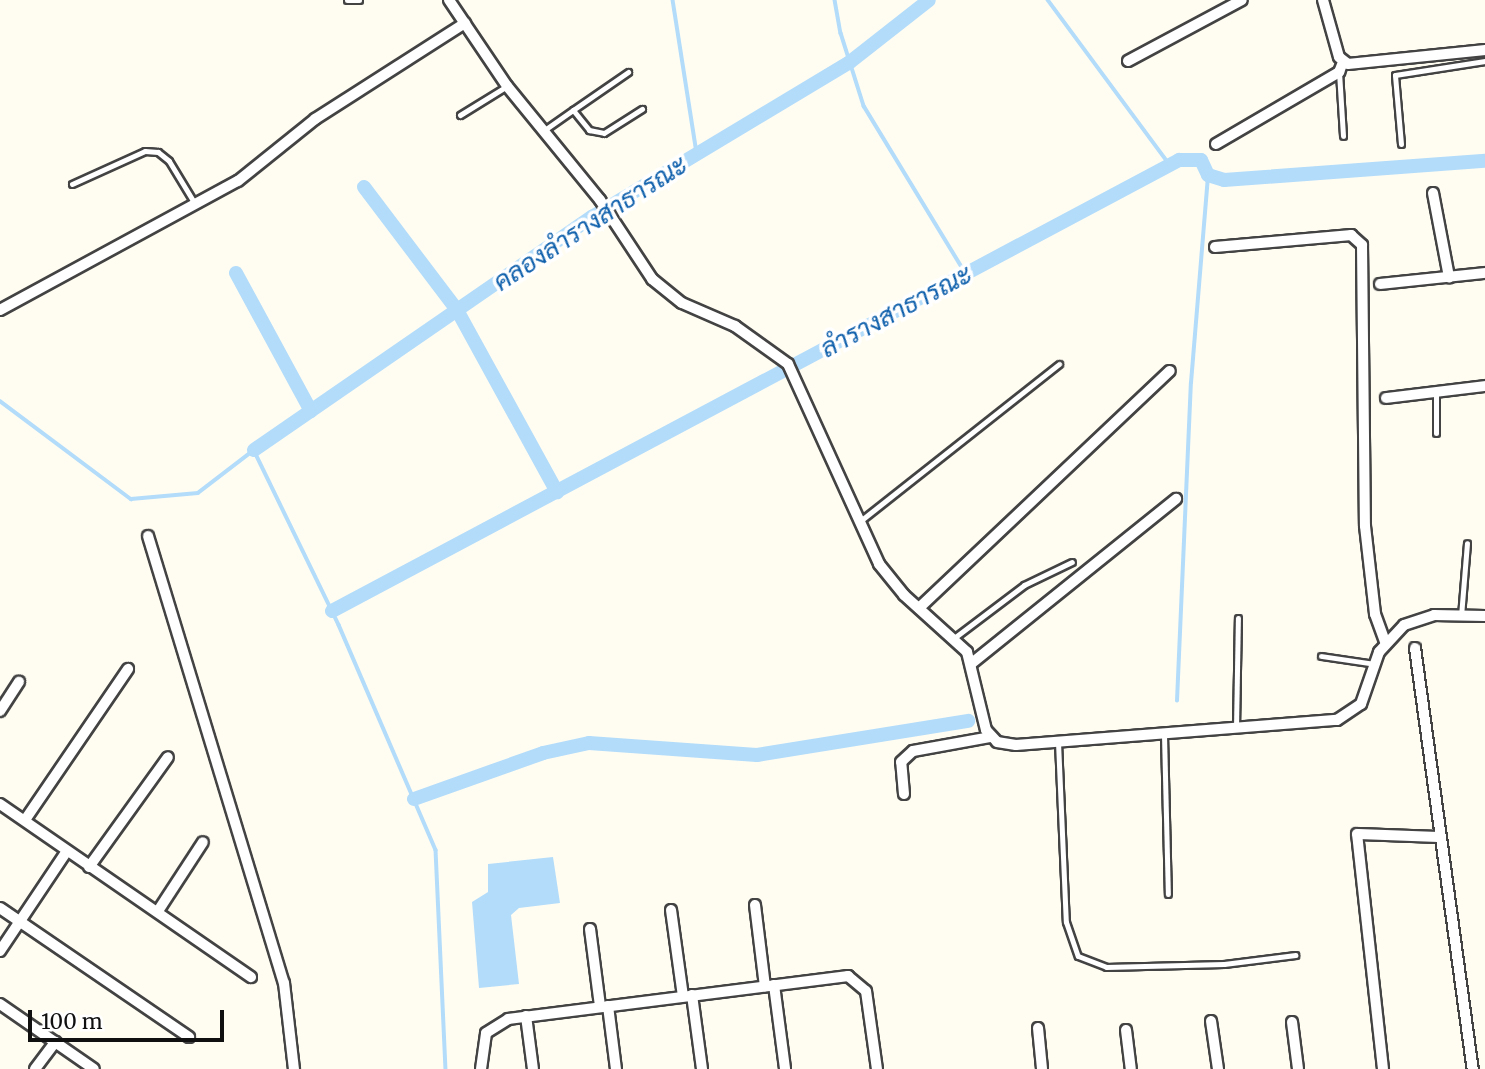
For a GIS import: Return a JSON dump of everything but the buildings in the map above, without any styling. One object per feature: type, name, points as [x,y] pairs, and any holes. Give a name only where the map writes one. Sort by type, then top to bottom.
[{"type":"street","points":[[449,0],[507,86],[600,200],[613,223],[667,293],[735,326],[788,364],[879,564],[919,608],[954,638],[972,663],[982,720],[990,737],[1005,745],[1164,735],[1346,718],[1361,704],[1385,642],[1416,619],[1485,616]]},
{"type":"street","points":[[1128,61],[1242,0]]},
{"type":"street","points":[[1322,0],[1341,67]]},
{"type":"street","points":[[0,310],[238,181],[315,119],[465,23]]},
{"type":"street","points":[[1216,144],[1341,67],[1485,50]]},
{"type":"street","points":[[1433,193],[1448,277]]},
{"type":"street","points":[[1215,247],[1351,235],[1362,245],[1365,526],[1375,614],[1385,642]]},
{"type":"street","points":[[1380,284],[1485,274]]},
{"type":"street","points":[[919,608],[1170,371]]},
{"type":"street","points":[[1385,398],[1485,386]]},
{"type":"street","points":[[972,663],[1176,499]]},
{"type":"street","points":[[148,536],[284,983],[294,1069]]},
{"type":"street","points":[[1415,648],[1473,1069]]},
{"type":"street","points":[[25,820],[128,669]]},
{"type":"street","points":[[0,711],[19,682]]},
{"type":"street","points":[[904,794],[901,762],[913,751],[990,737]]},
{"type":"street","points":[[89,866],[168,757]]},
{"type":"street","points":[[0,804],[251,977]]},
{"type":"street","points":[[1383,1069],[1357,834],[1440,837]]},
{"type":"street","points":[[158,911],[203,842]]},
{"type":"street","points":[[0,951],[67,851]]},
{"type":"street","points":[[755,905],[785,1069]]},
{"type":"street","points":[[0,908],[189,1037]]},
{"type":"street","points":[[671,910],[702,1069]]},
{"type":"street","points":[[590,929],[616,1069]]},
{"type":"street","points":[[481,1069],[486,1032],[508,1018],[848,976],[859,981],[869,1004],[877,1069]]},
{"type":"street","points":[[0,1004],[94,1069]]},
{"type":"street","points":[[526,1016],[533,1069]]},
{"type":"street","points":[[1211,1021],[1218,1069]]},
{"type":"street","points":[[1292,1022],[1298,1069]]},
{"type":"street","points":[[1038,1028],[1042,1069]]},
{"type":"street","points":[[1126,1030],[1131,1069]]},
{"type":"street","points":[[36,1069],[55,1042]]},
{"type":"lane","points":[[347,0],[359,0]]},
{"type":"lane","points":[[1401,144],[1395,75],[1485,61]]},
{"type":"lane","points":[[1341,67],[1343,136]]},
{"type":"lane","points":[[543,131],[628,72]]},
{"type":"lane","points":[[460,115],[507,86]]},
{"type":"lane","points":[[573,110],[589,130],[604,133],[642,109]]},
{"type":"lane","points":[[72,184],[145,151],[158,152],[169,161],[195,205]]},
{"type":"lane","points":[[859,522],[1059,364]]},
{"type":"lane","points":[[1436,392],[1436,433]]},
{"type":"lane","points":[[1461,616],[1466,543]]},
{"type":"lane","points":[[954,638],[1024,584],[1072,562]]},
{"type":"lane","points":[[1236,729],[1238,618]]},
{"type":"lane","points":[[1321,656],[1375,664]]},
{"type":"lane","points":[[1164,735],[1168,894]]},
{"type":"lane","points":[[1058,742],[1066,922],[1078,956],[1088,964],[1106,967],[1224,964],[1295,955]]},
{"type":"water","points":[[553,857],[560,903],[519,908],[511,915],[519,984],[479,988],[472,902],[488,892],[488,864]]},
{"type":"waterway","points":[[673,0],[697,153]]},
{"type":"waterway","points":[[835,0],[841,33],[864,106],[966,274]]},
{"type":"waterway","name":"คลองลำรางสาธารณะ","points":[[254,450],[592,217],[850,62],[929,0]]},
{"type":"waterway","points":[[1048,0],[1170,165]]},
{"type":"waterway","name":"ลำรางสาธารณะ","points":[[332,611],[1179,160],[1201,160],[1208,175],[1224,180],[1485,161]]},
{"type":"waterway","points":[[1177,701],[1191,383],[1208,175]]},
{"type":"waterway","points":[[364,187],[457,310],[557,492]]},
{"type":"waterway","points":[[236,273],[311,411]]},
{"type":"waterway","name":"ลำรางสาธารณะ","points":[[0,401],[131,499],[198,493],[254,450],[339,625],[436,850],[446,1069]]},
{"type":"waterway","points":[[414,799],[543,753],[589,743],[757,755],[968,721]]}]
